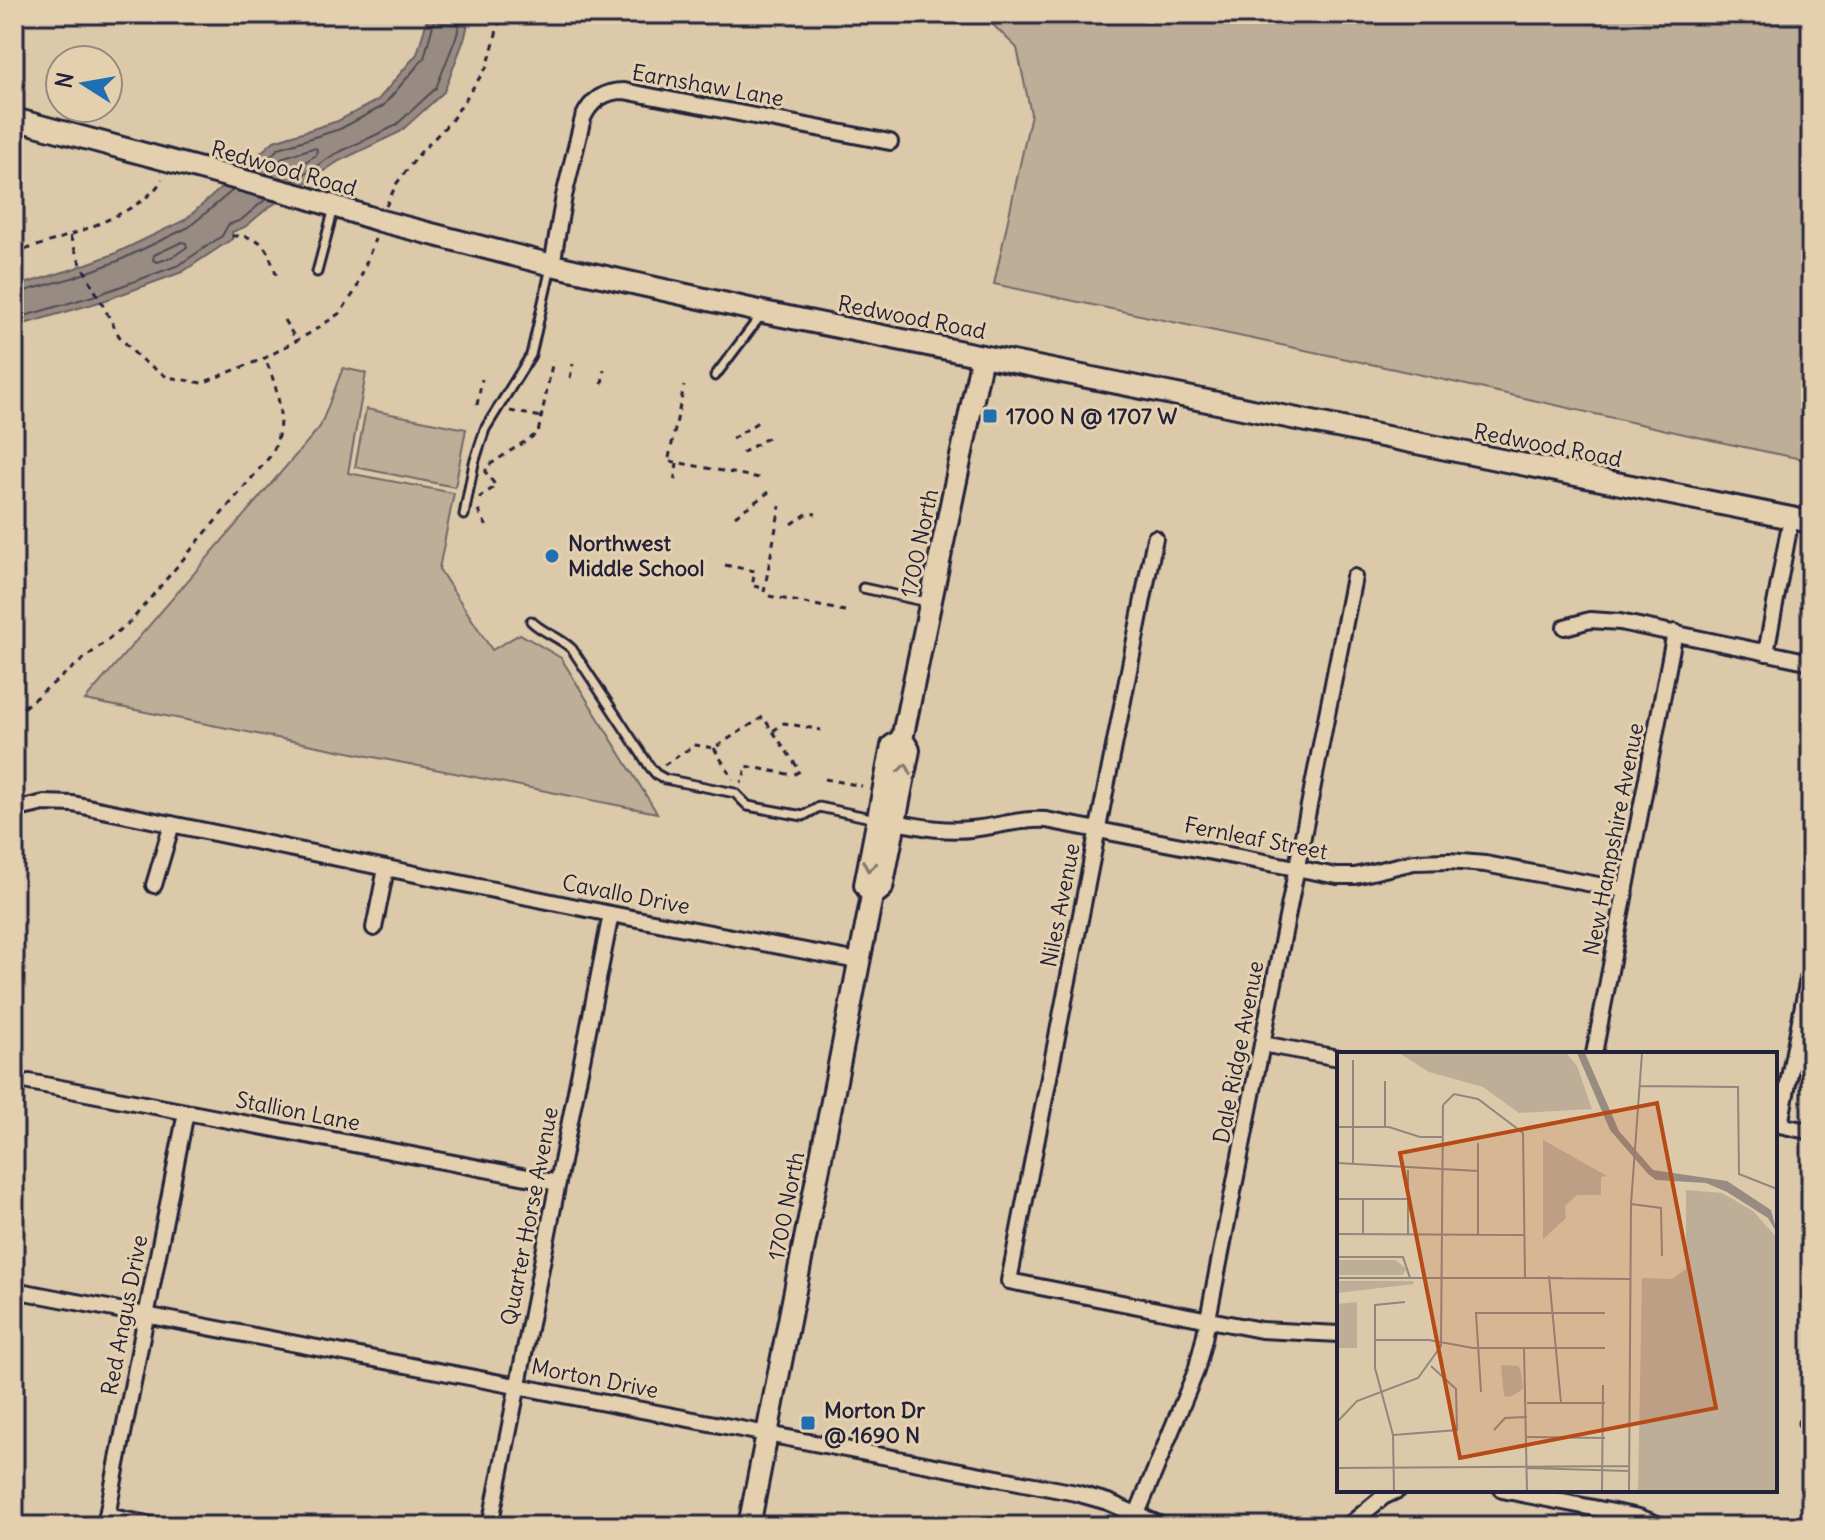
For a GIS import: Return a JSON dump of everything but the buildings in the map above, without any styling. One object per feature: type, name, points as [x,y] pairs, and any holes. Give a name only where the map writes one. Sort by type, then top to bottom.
[{"type":"main road","name":"Redwood Road","points":[[14,119],[552,265],[763,312],[1801,520]]},
{"type":"main road","name":"1700 North","points":[[749,1526],[872,896],[865,885],[886,820],[892,746],[902,739],[982,356]]},
{"type":"street","name":"Earnshaw Lane","points":[[552,265],[583,118],[593,102],[607,93],[624,91],[890,142]]},
{"type":"street","points":[[1766,653],[1801,520]]},
{"type":"street","name":"Niles Avenue","points":[[1155,538],[1009,1281],[1208,1320]]},
{"type":"street","name":"Dale Ridge Avenue","points":[[1135,1520],[1196,1371],[1208,1320],[1354,577]]},
{"type":"street","points":[[1565,627],[1599,619],[1811,662]]},
{"type":"street","name":"New Hampshire Avenue","points":[[1594,1052],[1675,632]]},
{"type":"street","name":"Cavallo Drive","points":[[14,810],[44,803],[73,804],[858,961]]},
{"type":"street","name":"Fernleaf Street","points":[[886,820],[930,829],[959,830],[1035,819],[1346,876],[1432,860],[1467,862],[1625,890]]},
{"type":"street","points":[[154,885],[172,824]]},
{"type":"street","points":[[374,928],[386,869]]},
{"type":"street","name":"Quarter Horse Avenue","points":[[490,1526],[611,914]]},
{"type":"street","points":[[1811,963],[1777,1125],[1811,1132]]},
{"type":"street","points":[[1262,1044],[1337,1058]]},
{"type":"street","name":"Stallion Lane","points":[[29,1082],[558,1183]]},
{"type":"street","name":"Red Angus Drive","points":[[106,1521],[186,1112]]},
{"type":"street","name":"Morton Drive","points":[[14,1290],[1076,1493],[1108,1502],[1135,1520],[1163,1526]]},
{"type":"street","points":[[1208,1320],[1261,1330],[1337,1334]]},
{"type":"street","points":[[1348,1526],[1394,1492]]},
{"type":"street","points":[[1512,1492],[1639,1517],[1663,1526]]},
{"type":"street","points":[[106,1521],[157,1526]]},
{"type":"lane","points":[[317,272],[334,206]]},
{"type":"lane","points":[[464,515],[474,463],[485,429],[531,355],[552,265]]},
{"type":"lane","points":[[715,376],[763,312]]},
{"type":"lane","points":[[863,588],[931,603]]},
{"type":"lane","points":[[531,621],[572,649],[656,774],[665,779],[735,793],[748,806],[803,816],[819,807],[886,820]]},
{"type":"path","points":[[388,200],[420,153],[451,121],[488,65],[501,14]]},
{"type":"path","points":[[14,253],[70,236],[140,204],[159,186],[170,161]]},
{"type":"path","points":[[70,236],[78,258],[119,336],[139,358],[167,377],[202,383],[265,358],[340,313],[356,290],[370,253]]},
{"type":"path","points":[[232,236],[248,236],[258,240],[265,247],[277,277]]},
{"type":"path","points":[[284,320],[297,341]]},
{"type":"path","points":[[14,715],[131,621],[272,454],[281,428],[280,406],[265,358]]},
{"type":"path","points":[[487,527],[478,509],[480,497],[496,486],[486,473],[486,467],[538,433],[553,360]]},
{"type":"path","points":[[570,378],[573,364]]},
{"type":"path","points":[[602,384],[604,370]]},
{"type":"path","points":[[477,405],[482,379]]},
{"type":"path","points":[[684,386],[670,460],[759,478]]},
{"type":"path","points":[[507,411],[542,417]]},
{"type":"path","points":[[732,439],[758,422]]},
{"type":"path","points":[[742,453],[769,437]]},
{"type":"path","points":[[677,463],[675,478],[681,484]]},
{"type":"path","points":[[735,516],[769,492]]},
{"type":"path","points":[[725,565],[755,571],[752,586],[764,590],[780,506]]},
{"type":"path","points":[[792,524],[808,513],[816,514]]},
{"type":"path","points":[[769,596],[845,611]]},
{"type":"path","points":[[662,767],[695,745],[714,748],[763,717],[800,771],[793,775],[746,766],[743,782],[734,781],[714,748]]},
{"type":"path","points":[[773,731],[784,723],[821,730]]},
{"type":"path","points":[[825,779],[862,786]]},
{"type":"shaded area","points":[[969,14],[1811,14],[1811,461],[994,284],[1031,114],[1017,48],[987,19]]},
{"type":"shaded area","points":[[343,368],[366,373],[348,473],[454,493],[439,569],[492,650],[520,634],[561,658],[657,813],[85,700],[320,427]]},
{"type":"shaded area","points":[[366,409],[466,429],[455,487],[355,467]]},
{"type":"water","points":[[429,14],[470,14],[465,37],[444,92],[400,132],[339,161],[245,227],[232,232],[232,239],[182,272],[103,301],[14,327],[14,287],[114,254],[185,220],[274,141],[338,121],[378,100],[417,54]]},
{"type":"place","name":"1700 N @ 1707 W","points":[[990,416]]},
{"type":"place","name":"Northwest Middle School","points":[[552,556]]},
{"type":"place","name":"Morton Dr @ 1690 N","points":[[808,1423]]}]
